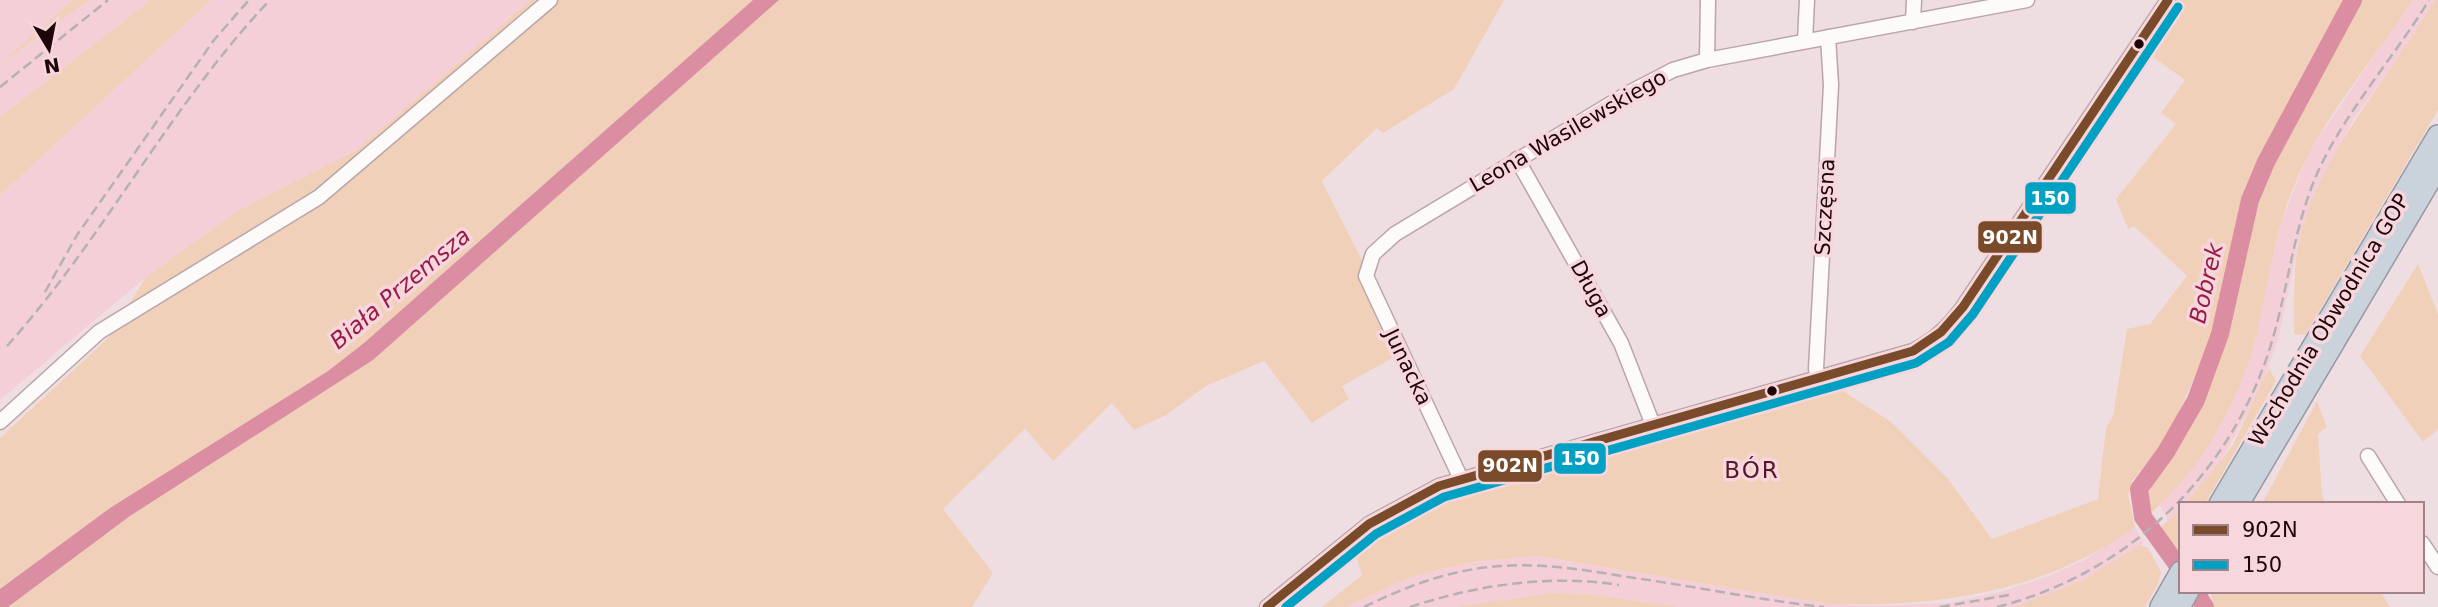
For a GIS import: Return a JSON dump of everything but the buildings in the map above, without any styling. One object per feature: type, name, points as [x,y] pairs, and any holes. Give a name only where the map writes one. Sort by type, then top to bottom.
[{"type":"highway","name":"Wschodnia Obwodnica GOP","points":[[2239,502],[2438,136]]},
{"type":"highway","name":"Wschodnia Obwodnica GOP","points":[[2221,502],[2438,166]]},
{"type":"highway","points":[[2161,607],[2179,576]]},
{"type":"street","points":[[0,422],[99,332],[319,197],[550,0]]},
{"type":"street","points":[[1707,60],[1708,0]]},
{"type":"street","points":[[1805,41],[1807,0]]},
{"type":"street","points":[[1913,22],[1914,0]]},
{"type":"street","name":"Leona Wasilewskiego","points":[[1373,254],[1395,234],[1651,80],[1707,60],[1913,22],[1974,5],[2027,0]]},
{"type":"street","points":[[1267,607],[1369,524],[1401,504],[1461,480],[1913,351],[1943,333],[1964,307],[2168,0]]},
{"type":"street","name":"Szczęsna","points":[[1819,378],[1816,369],[1831,85],[1829,37]]},
{"type":"street","name":"Długa","points":[[1517,159],[1621,343],[1653,425]]},
{"type":"street","name":"Junacka","points":[[1373,254],[1366,276],[1375,300],[1461,480]]},
{"type":"street","points":[[2368,456],[2397,502]]},
{"type":"street","points":[[2424,546],[2438,568]]},
{"type":"shaded area","points":[[0,0],[73,0],[0,63]]},
{"type":"shaded area","points":[[73,0],[89,0],[0,64],[0,63]]},
{"type":"shaded area","points":[[89,0],[151,0],[0,117],[0,64]]},
{"type":"shaded area","points":[[151,0],[211,0],[0,195],[0,117]]},
{"type":"shaded area","points":[[211,0],[531,0],[355,151],[239,210],[146,277],[0,400],[0,195]]},
{"type":"shaded area","points":[[531,0],[753,0],[364,343],[328,371],[110,508],[0,589],[0,438],[108,338],[146,277],[239,210],[355,151]]},
{"type":"shaded area","points":[[753,0],[779,0],[373,360],[130,516],[8,607],[0,607],[0,589],[110,508],[328,371],[364,343]]},
{"type":"shaded area","points":[[779,0],[1504,0],[1454,89],[1383,133],[1377,128],[1322,181],[1407,350],[1342,386],[1349,399],[1312,423],[1264,361],[1206,386],[1166,415],[1134,430],[1112,403],[1053,461],[1025,429],[943,509],[993,573],[972,607],[8,607],[130,516],[373,360]]},
{"type":"shaded area","points":[[2176,0],[2412,0],[2336,109],[2297,179],[2278,236],[2250,358],[2230,408],[2203,454],[2169,496],[2150,514],[2148,498],[2153,484],[2195,420],[2226,340],[2236,298],[2223,292],[2214,332],[2177,417],[2161,446],[2132,481],[2128,495],[2135,527],[2101,549],[2028,581],[1990,591],[1911,602],[1829,604],[1537,556],[1474,562],[1436,570],[1406,579],[1346,607],[1322,607],[1362,575],[1355,553],[1445,502],[1838,388],[1890,421],[1948,479],[1992,539],[2098,499],[2106,428],[2113,416],[2127,329],[2150,324],[2187,276],[2134,226],[2128,229],[2116,199],[2176,124],[2161,113],[2185,80],[2143,50]]},
{"type":"shaded area","points":[[2412,0],[2435,0],[2417,32],[2355,117],[2318,186],[2299,239],[2279,336],[2260,390],[2220,463],[2188,502],[2179,502],[2179,511],[2168,521],[2160,505],[2213,438],[2225,418],[2247,366],[2282,220],[2309,152]]},
{"type":"shaded area","points":[[2435,0],[2438,0],[2438,110],[2305,335],[2294,334],[2296,260],[2311,204],[2341,143]]},
{"type":"shaded area","points":[[2418,264],[2438,314],[2438,429],[2423,442],[2360,356]]},
{"type":"shaded area","points":[[2269,368],[2276,381],[2206,502],[2188,502],[2233,445]]},
{"type":"shaded area","points":[[2317,401],[2327,427],[2318,434],[2322,495],[2325,502],[2263,502]]},
{"type":"shaded area","points":[[2179,511],[2177,553],[2159,529]]},
{"type":"shaded area","points":[[2135,527],[2143,543],[2113,564],[2063,590],[2014,607],[1681,607],[1588,594],[1551,593],[1455,607],[1346,607],[1406,579],[1436,570],[1475,562],[1537,556],[1829,604],[1877,606],[1947,603],[2000,592],[2047,577],[2084,560]]},
{"type":"shaded area","points":[[2140,545],[2148,548],[2161,572],[2158,584],[2145,607],[2014,607],[2082,581]]},
{"type":"shaded area","points":[[1551,593],[1588,594],[1681,607],[1455,607]]},
{"type":"shaded area","points":[[2210,593],[2381,593],[2390,607],[2214,607]]},
{"type":"waterway","name":"Bobrek","points":[[2179,567],[2143,517],[2139,489],[2166,452],[2196,400],[2220,334],[2250,200],[2266,162],[2353,0]]},
{"type":"waterway","name":"Bobrek","points":[[2196,593],[2205,607]]},
{"type":"railway","points":[[0,87],[108,0]]},
{"type":"railway","points":[[45,292],[77,235],[214,40],[249,0]]},
{"type":"railway","points":[[7,346],[75,261],[201,83],[234,40],[270,0]]},
{"type":"railway","points":[[1997,607],[2048,590],[2095,567],[2138,538],[2176,504],[2210,465],[2238,421],[2261,374],[2277,323],[2300,223],[2321,165],[2345,122],[2429,0]]},
{"type":"railway","points":[[1364,607],[1397,592],[1447,575],[1517,565],[1581,570],[1824,607]]},
{"type":"railway","points":[[1410,607],[1487,587],[1540,581],[1619,585]]},
{"type":"railway","points":[[1940,607],[2009,595]]},
{"type":"transit line","name":"902N","points":[[1267,607],[1369,524],[1439,486],[1913,351],[1941,332],[1963,307],[2168,0]]},
{"type":"transit line","name":"150","points":[[1286,607],[1376,534],[1444,497],[1916,363],[1949,342],[1973,314],[2178,7]]},
{"type":"district","name":"BÓR","points":[[1752,470]]},
{"type":"water label","name":"Biała Przemsza","points":[[400,288]]}]
